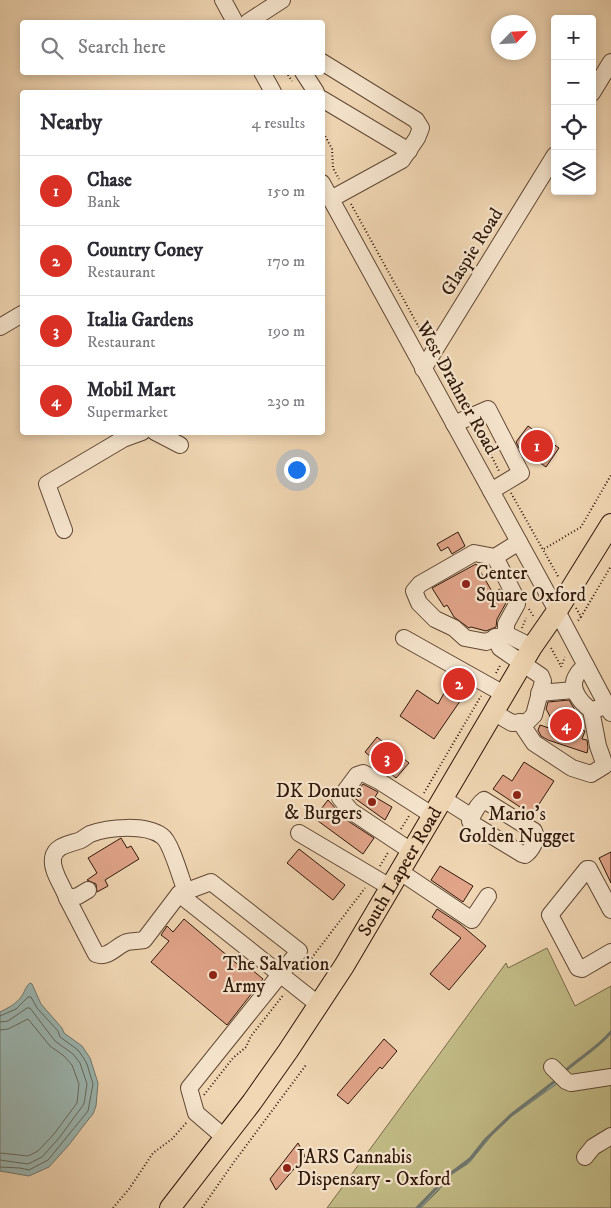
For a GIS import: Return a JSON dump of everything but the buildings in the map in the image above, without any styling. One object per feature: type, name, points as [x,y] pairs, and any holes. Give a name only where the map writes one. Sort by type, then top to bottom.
[{"type":"main road","name":"South Lapeer Road","points":[[170,1208],[257,1095],[344,966],[403,846],[493,712],[496,689],[514,659],[512,639],[566,609],[611,524]]},
{"type":"street","points":[[223,0],[234,20]]},
{"type":"street","points":[[251,20],[282,0]]},
{"type":"street","points":[[596,86],[611,62]]},
{"type":"street","points":[[325,64],[416,120],[421,128],[421,132],[402,160],[331,199]]},
{"type":"street","points":[[269,75],[273,90]]},
{"type":"street","points":[[304,75],[315,90]]},
{"type":"street","points":[[325,102],[409,150]]},
{"type":"street","name":"Glaspie Road","points":[[423,369],[551,161]]},
{"type":"street","name":"West Drahner Road","points":[[325,189],[519,542],[566,609],[586,666],[609,710]]},
{"type":"street","points":[[0,327],[20,315]]},
{"type":"street","points":[[454,424],[488,409],[521,473],[491,491]]},
{"type":"street","points":[[161,435],[180,445]]},
{"type":"street","points":[[64,530],[47,484],[121,436]]},
{"type":"street","points":[[512,639],[486,642],[465,638],[454,628],[435,619],[419,603],[414,591],[420,584],[474,553],[495,557],[519,542]]},
{"type":"street","points":[[495,557],[514,594],[517,604],[506,624],[512,639]]},
{"type":"street","points":[[404,638],[496,689]]},
{"type":"street","points":[[493,712],[512,723],[526,722],[534,715],[542,681],[540,676],[500,648],[512,639]]},
{"type":"street","points":[[586,666],[576,676],[574,690],[582,704],[591,710],[609,710]]},
{"type":"street","points":[[539,693],[574,690]]},
{"type":"street","points":[[520,722],[534,743],[572,768],[591,774],[604,766],[591,710]]},
{"type":"street","points":[[403,846],[350,811],[340,798],[357,775],[363,773],[430,806],[472,817]]},
{"type":"street","points":[[224,1137],[196,1113],[189,1088],[286,980],[299,951],[211,882],[182,893],[144,940],[126,942],[101,956],[96,954],[67,898],[54,867],[53,858],[56,851],[89,835],[114,829],[140,828],[162,836],[169,844],[182,893],[286,980],[319,1005]]},
{"type":"street","points":[[299,833],[472,920],[488,896]]},
{"type":"street","points":[[611,910],[587,869],[550,915],[578,968],[582,969],[611,952]]},
{"type":"street","points":[[67,898],[78,896],[88,890]]},
{"type":"street","points":[[552,1067],[566,1081],[571,1082],[611,1077]]},
{"type":"street","points":[[585,1157],[593,1147],[611,1136]]},
{"type":"path","points":[[544,549],[581,527],[611,475]]},
{"type":"path","points":[[541,545],[548,559]]},
{"type":"path","points":[[578,620],[611,566]]},
{"type":"path","points":[[512,639],[529,609]]},
{"type":"path","points":[[566,609],[581,617]]},
{"type":"path","points":[[113,1208],[154,1154],[172,1139],[187,1122],[195,1107],[232,1058],[246,1047],[286,980],[387,878],[403,846],[430,806],[514,659]]},
{"type":"path","points":[[202,1208],[306,1065]]},
{"type":"shaded area","points":[[547,948],[575,1006],[611,986],[611,1208],[327,1208],[506,963],[508,968]]},
{"type":"water","points":[[30,983],[41,1004],[62,1028],[64,1033],[82,1046],[90,1058],[98,1083],[96,1106],[93,1114],[49,1167],[29,1176],[0,1171],[0,1012],[17,1002]]},
{"type":"water","points":[[556,1079],[558,1083],[512,1116],[491,1136],[469,1163],[452,1174],[438,1191],[419,1208],[438,1190],[451,1173],[465,1165],[473,1157],[490,1135],[510,1116],[545,1091]]},
{"type":"waterway","points":[[564,1072],[611,1032]]},
{"type":"waterway","points":[[417,1208],[450,1174],[470,1159],[486,1139],[511,1115],[554,1082]]},
{"type":"place","name":"Chase","points":[[537,446]]},
{"type":"place","name":"Center Square Oxford","points":[[466,584]]},
{"type":"place","name":"Country Coney","points":[[459,684]]},
{"type":"place","name":"Mobil Mart","points":[[566,725]]},
{"type":"place","name":"Italia Gardens","points":[[387,758]]},
{"type":"place","name":"Mario's Golden Nugget","points":[[517,795]]},
{"type":"place","name":"DK Donuts & Burgers","points":[[372,802]]},
{"type":"place","name":"The Salvation Army","points":[[213,975]]},
{"type":"place","name":"JARS Cannabis Dispensary - Oxford","points":[[287,1168]]}]
